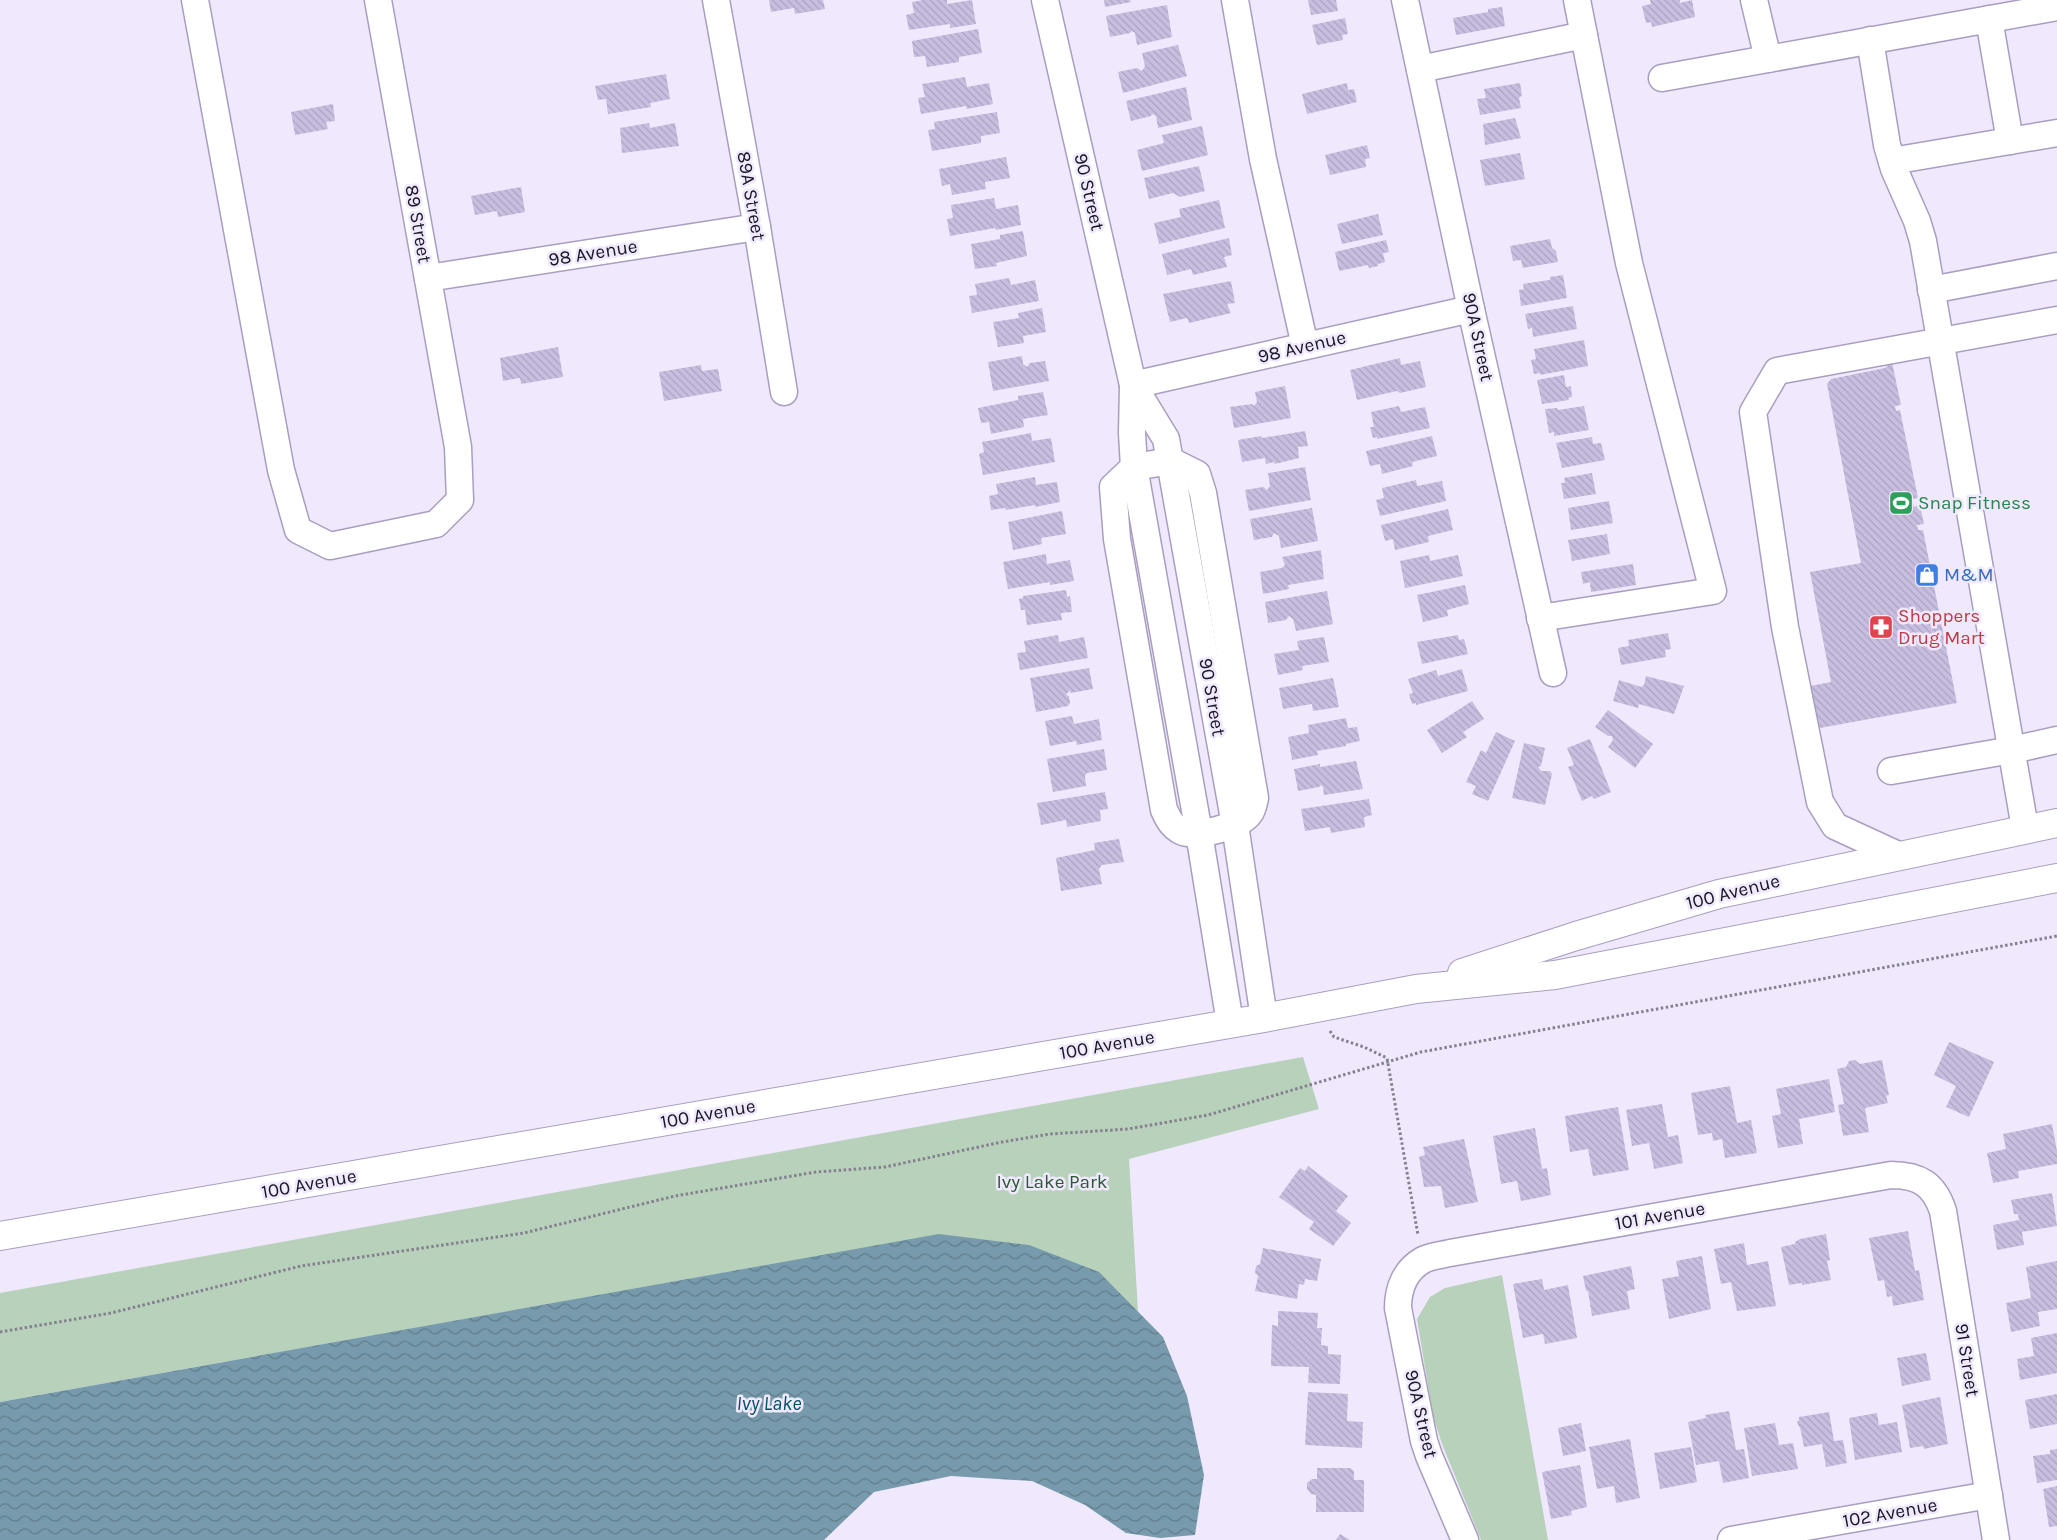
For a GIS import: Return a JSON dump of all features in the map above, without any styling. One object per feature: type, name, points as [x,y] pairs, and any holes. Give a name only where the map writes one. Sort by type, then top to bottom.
[{"type":"main road","name":"100 Avenue","points":[[1416,989],[1576,936],[1718,894],[2025,828],[2057,823]]},
{"type":"main road","name":"100 Avenue","points":[[0,1236],[1264,1018],[1416,989],[1555,976],[2057,878]]},
{"type":"street","name":"89 Street","points":[[196,0],[281,470],[298,530],[330,546],[436,524],[460,500],[458,447],[378,0]]},
{"type":"street","name":"89A Street","points":[[716,0],[757,227],[784,392]]},
{"type":"street","name":"90 Street","points":[[1045,0],[1133,385],[1132,433],[1134,466]]},
{"type":"street","points":[[1235,0],[1263,159],[1305,346]]},
{"type":"street","name":"90A Street","points":[[1405,0],[1471,309],[1553,673]]},
{"type":"street","points":[[1540,618],[1713,591],[1628,263],[1577,0]]},
{"type":"street","points":[[1754,0],[1768,59]]},
{"type":"street","points":[[1662,78],[2057,7]]},
{"type":"street","points":[[1989,19],[2010,141]]},
{"type":"street","points":[[1420,69],[1584,35]]},
{"type":"street","points":[[1870,40],[1887,144],[1892,161],[1917,221],[1931,290],[2025,828]]},
{"type":"street","points":[[1892,161],[2057,133]]},
{"type":"street","name":"98 Avenue","points":[[428,278],[757,227]]},
{"type":"street","points":[[1931,290],[2057,266]]},
{"type":"street","name":"98 Avenue","points":[[1133,385],[1471,309]]},
{"type":"street","points":[[1898,855],[1835,826],[1820,802],[1785,627],[1753,412],[1777,371],[2057,320]]},
{"type":"street","name":"90 Street","points":[[1133,385],[1166,439],[1171,461]]},
{"type":"street","points":[[1171,461],[1197,474],[1203,493],[1255,798],[1250,813],[1235,825],[1199,833],[1182,832],[1171,824],[1164,810],[1117,539],[1113,487],[1134,466],[1171,461]]},
{"type":"street","points":[[1891,771],[2012,750],[2057,740]]},
{"type":"street","points":[[1235,825],[1264,1018]]},
{"type":"street","points":[[1199,833],[1230,1023]]},
{"type":"street","name":"101 Avenue","points":[[1423,1260],[1450,1253],[1891,1175],[1909,1175],[1926,1185]]},
{"type":"street","name":"91 Street","points":[[1926,1185],[1938,1197],[1943,1211],[1996,1540]]},
{"type":"street","name":"90A Street","points":[[1423,1260],[1402,1282],[1398,1296],[1398,1308],[1424,1441],[1465,1540]]},
{"type":"street","name":"102 Avenue","points":[[1731,1540],[1989,1495]]},
{"type":"path","points":[[0,1332],[111,1313],[301,1266],[524,1233],[675,1196],[816,1172],[885,1167],[1002,1142],[1050,1134],[1128,1129],[1208,1116],[1421,1052],[2057,936]]},
{"type":"path","points":[[1323,1006],[1329,1029],[1334,1037],[1364,1047],[1387,1058],[1423,1260]]},
{"type":"green space","name":"Ivy Lake Park","points":[[1303,1057],[1319,1109],[1129,1159],[1138,1311],[997,1241],[767,1265],[0,1402],[0,1293]]},
{"type":"green space","points":[[1502,1275],[1548,1540],[1481,1540],[1442,1444],[1433,1416],[1417,1319],[1430,1297],[1445,1288]]},
{"type":"water","name":"Ivy Lake","points":[[939,1234],[1029,1245],[1099,1272],[1163,1337],[1187,1396],[1204,1475],[1195,1535],[1160,1538],[1126,1533],[1085,1505],[1032,1481],[951,1476],[874,1492],[824,1540],[0,1540],[0,1402]]},
{"type":"building","points":[[769,0],[823,0],[825,9],[795,14],[794,8],[771,12]]},
{"type":"building","points":[[947,0],[947,4],[972,0],[976,24],[950,28],[950,24],[909,30],[906,15],[914,13],[912,2]]},
{"type":"building","points":[[1104,0],[1130,0],[1131,2],[1105,7]]},
{"type":"building","points":[[1308,0],[1336,0],[1338,11],[1311,15]]},
{"type":"building","points":[[1650,0],[1680,0],[1680,3],[1692,0],[1695,17],[1652,27],[1651,22],[1646,23],[1642,6],[1651,4]]},
{"type":"building","points":[[1167,5],[1172,37],[1137,45],[1135,33],[1132,31],[1110,37],[1106,16]]},
{"type":"building","points":[[1502,7],[1505,26],[1456,35],[1453,18],[1488,12],[1488,9]]},
{"type":"building","points":[[1345,18],[1348,34],[1342,35],[1343,40],[1317,45],[1312,25]]},
{"type":"building","points":[[978,29],[982,53],[959,57],[959,62],[927,67],[925,56],[914,57],[912,41]]},
{"type":"building","points":[[1178,45],[1187,76],[1123,93],[1118,72],[1137,68],[1142,71],[1145,66],[1142,53]]},
{"type":"building","points":[[666,74],[670,99],[650,103],[651,107],[608,114],[606,99],[598,100],[595,86]]},
{"type":"building","points":[[965,77],[967,87],[989,83],[993,104],[967,109],[966,106],[921,114],[918,98],[925,97],[922,84]]},
{"type":"building","points":[[1347,83],[1348,90],[1354,89],[1357,102],[1307,114],[1302,94]]},
{"type":"building","points":[[1520,83],[1522,95],[1519,98],[1521,108],[1480,115],[1477,99],[1486,98],[1484,89]]},
{"type":"building","points":[[1186,87],[1192,120],[1158,128],[1156,116],[1152,114],[1151,116],[1131,121],[1126,101]]},
{"type":"building","points":[[333,104],[335,121],[326,122],[328,129],[295,135],[291,112]]},
{"type":"building","points":[[997,112],[1000,133],[981,136],[981,143],[932,151],[928,130],[935,129],[934,122]]},
{"type":"building","points":[[1515,118],[1521,138],[1485,145],[1483,124]]},
{"type":"building","points":[[649,123],[650,128],[675,123],[679,146],[622,153],[620,128]]},
{"type":"building","points":[[1202,126],[1208,155],[1142,171],[1137,150],[1164,143],[1162,135]]},
{"type":"building","points":[[1367,145],[1370,158],[1365,159],[1366,167],[1330,175],[1325,155]]},
{"type":"building","points":[[1520,153],[1525,179],[1485,186],[1480,160]]},
{"type":"building","points":[[1006,157],[1010,178],[985,182],[986,189],[952,195],[950,184],[942,186],[939,169]]},
{"type":"building","points":[[1199,166],[1205,191],[1180,197],[1173,193],[1149,199],[1144,178]]},
{"type":"building","points":[[521,187],[525,212],[498,217],[497,211],[475,215],[471,196]]},
{"type":"building","points":[[994,198],[996,209],[1018,205],[1021,225],[950,236],[947,219],[953,218],[951,205]]},
{"type":"building","points":[[1219,200],[1225,228],[1159,244],[1154,223],[1181,217],[1179,209]]},
{"type":"building","points":[[1378,214],[1383,235],[1342,244],[1337,224]]},
{"type":"building","points":[[1023,231],[1027,256],[996,263],[997,266],[975,269],[971,244],[1000,239],[1000,235]]},
{"type":"building","points":[[1229,238],[1232,255],[1224,257],[1227,267],[1193,275],[1191,269],[1167,275],[1162,254]]},
{"type":"building","points":[[1550,239],[1552,248],[1556,251],[1558,262],[1523,268],[1521,260],[1513,261],[1510,246]]},
{"type":"building","points":[[1386,240],[1389,252],[1383,253],[1385,262],[1369,268],[1368,265],[1339,271],[1335,252]]},
{"type":"building","points":[[1563,275],[1567,298],[1521,306],[1519,290],[1524,289],[1523,284],[1550,280],[1550,277]]},
{"type":"building","points":[[1009,278],[1011,285],[1035,280],[1039,301],[972,313],[969,296],[977,295],[975,284]]},
{"type":"building","points":[[1231,281],[1235,303],[1227,304],[1231,313],[1189,323],[1187,318],[1170,322],[1163,294]]},
{"type":"building","points":[[1573,306],[1577,329],[1533,337],[1532,328],[1528,329],[1525,314]]},
{"type":"building","points":[[1042,308],[1046,332],[1023,336],[1024,343],[998,347],[993,322],[1019,318],[1018,313]]},
{"type":"building","points":[[1584,340],[1588,366],[1540,375],[1540,373],[1534,374],[1531,360],[1536,359],[1534,349]]},
{"type":"building","points":[[558,347],[563,377],[521,384],[520,378],[503,381],[500,358]]},
{"type":"building","points":[[1022,356],[1023,364],[1027,367],[1030,363],[1045,361],[1049,381],[993,391],[988,362]]},
{"type":"building","points":[[1400,358],[1401,365],[1420,361],[1426,387],[1357,400],[1350,370]]},
{"type":"building","name":"Shoppers Drug Mart","points":[[1892,362],[1901,405],[1895,406],[1896,411],[1900,410],[1918,498],[1912,499],[1914,507],[1920,505],[1924,524],[1917,525],[1918,530],[1923,530],[1957,703],[1820,728],[1810,686],[1831,682],[1810,572],[1861,563],[1827,384],[1831,379],[1885,368]]},
{"type":"building","points":[[701,365],[702,371],[718,369],[722,391],[664,401],[659,372]]},
{"type":"building","points":[[1564,375],[1566,387],[1571,386],[1572,397],[1568,398],[1569,400],[1542,404],[1537,380]]},
{"type":"building","points":[[1285,386],[1291,418],[1234,428],[1230,407],[1252,404],[1254,406],[1257,402],[1255,392]]},
{"type":"building","points":[[1043,392],[1048,415],[1023,419],[1024,427],[991,434],[989,422],[981,423],[978,408],[1018,400],[1018,396]]},
{"type":"building","points":[[1399,406],[1401,412],[1425,407],[1430,428],[1377,439],[1377,437],[1373,438],[1370,427],[1374,427],[1371,412]]},
{"type":"building","points":[[1584,406],[1589,430],[1554,436],[1554,432],[1549,433],[1545,409],[1557,408],[1558,410]]},
{"type":"building","points":[[1305,431],[1308,446],[1298,447],[1299,458],[1275,464],[1274,462],[1266,464],[1265,458],[1242,462],[1238,440]]},
{"type":"building","points":[[1031,433],[1032,441],[1051,438],[1055,462],[983,475],[979,454],[984,452],[982,442]]},
{"type":"building","points":[[1432,436],[1437,456],[1412,462],[1413,466],[1382,474],[1380,464],[1370,466],[1366,451]]},
{"type":"building","points":[[1592,437],[1593,444],[1601,443],[1605,460],[1562,468],[1556,443]]},
{"type":"building","points":[[1305,467],[1311,500],[1249,511],[1245,490],[1263,487],[1267,490],[1270,486],[1268,473]]},
{"type":"building","points":[[1592,473],[1596,494],[1564,499],[1561,483],[1565,483],[1564,478]]},
{"type":"building","points":[[1035,477],[1036,485],[1057,482],[1060,502],[1035,507],[1035,505],[1006,510],[1005,508],[991,510],[989,496],[998,494],[996,484]]},
{"type":"building","points":[[1416,480],[1417,486],[1442,481],[1446,501],[1380,516],[1376,500],[1384,498],[1382,488]]},
{"type":"building","points":[[1609,501],[1613,523],[1571,530],[1568,508]]},
{"type":"building","points":[[1312,508],[1318,541],[1281,548],[1279,536],[1274,533],[1272,537],[1254,540],[1250,519]]},
{"type":"building","points":[[1448,509],[1453,530],[1428,536],[1429,542],[1395,550],[1393,539],[1385,541],[1381,525]]},
{"type":"building","points":[[1062,511],[1066,534],[1041,538],[1042,544],[1013,550],[1008,522]]},
{"type":"building","points":[[1607,534],[1610,554],[1572,561],[1568,540]]},
{"type":"building","points":[[1321,550],[1324,579],[1288,585],[1289,589],[1263,594],[1260,572],[1282,568],[1285,565],[1282,557]]},
{"type":"building","points":[[1046,554],[1047,564],[1070,560],[1074,581],[1050,585],[1050,582],[1008,589],[1003,562]]},
{"type":"building","points":[[1429,555],[1430,561],[1458,555],[1463,576],[1405,588],[1400,561]]},
{"type":"building","points":[[1633,564],[1636,585],[1591,592],[1590,582],[1583,584],[1581,572]]},
{"type":"building","points":[[1465,585],[1469,604],[1447,610],[1448,616],[1423,622],[1417,595]]},
{"type":"building","points":[[1066,590],[1067,597],[1070,596],[1072,612],[1061,613],[1062,620],[1027,625],[1025,610],[1021,610],[1019,599],[1023,598],[1023,596]]},
{"type":"building","points":[[1327,591],[1333,624],[1296,631],[1293,619],[1289,616],[1286,620],[1268,623],[1265,602]]},
{"type":"building","points":[[1668,633],[1671,649],[1665,650],[1666,657],[1621,665],[1618,648],[1629,646],[1628,640]]},
{"type":"building","points":[[1058,635],[1059,642],[1084,637],[1088,658],[1020,670],[1017,653],[1026,652],[1024,641]]},
{"type":"building","points":[[1458,635],[1459,640],[1464,639],[1468,654],[1422,664],[1417,642]]},
{"type":"building","points":[[1324,637],[1329,662],[1302,666],[1303,670],[1278,675],[1274,654],[1299,650],[1297,641]]},
{"type":"building","points":[[1089,668],[1093,689],[1071,693],[1069,691],[1066,695],[1069,696],[1070,703],[1068,706],[1036,712],[1030,678]]},
{"type":"building","points":[[1462,669],[1468,691],[1416,705],[1416,703],[1412,704],[1409,694],[1413,693],[1408,679],[1436,670],[1438,676]]},
{"type":"building","points":[[1646,676],[1684,686],[1674,714],[1639,704],[1638,708],[1613,701],[1619,680],[1641,687],[1644,685]]},
{"type":"building","points":[[1333,678],[1339,707],[1313,711],[1312,704],[1283,709],[1279,688]]},
{"type":"building","points":[[1472,701],[1484,719],[1463,732],[1467,737],[1442,753],[1427,730]]},
{"type":"building","points":[[1608,710],[1653,744],[1635,768],[1608,747],[1613,740],[1612,736],[1608,736],[1595,727]]},
{"type":"building","points":[[1072,716],[1074,724],[1099,719],[1102,740],[1077,745],[1076,741],[1050,746],[1045,721]]},
{"type":"building","points":[[1346,718],[1348,728],[1357,727],[1360,741],[1346,744],[1346,746],[1317,751],[1318,755],[1292,760],[1288,737],[1309,733],[1308,725]]},
{"type":"building","points":[[1496,732],[1515,741],[1488,801],[1472,794],[1476,786],[1466,782],[1481,750],[1486,753]]},
{"type":"building","points":[[1590,739],[1611,792],[1594,799],[1592,796],[1582,801],[1568,767],[1574,765],[1567,748]]},
{"type":"building","points":[[1524,743],[1545,748],[1541,766],[1538,767],[1541,771],[1550,771],[1552,774],[1545,805],[1512,798]]},
{"type":"building","points":[[1104,749],[1107,770],[1087,773],[1085,776],[1086,786],[1053,792],[1047,759]]},
{"type":"building","points":[[1356,761],[1363,789],[1324,795],[1321,785],[1298,791],[1294,769],[1320,764],[1320,767]]},
{"type":"building","points":[[1105,792],[1108,809],[1100,810],[1101,821],[1067,827],[1066,820],[1041,825],[1037,803]]},
{"type":"building","points":[[1369,799],[1372,815],[1364,817],[1365,827],[1331,833],[1330,827],[1305,831],[1301,809]]},
{"type":"building","points":[[1119,839],[1124,862],[1102,865],[1099,869],[1102,884],[1061,891],[1056,858],[1095,850],[1094,843]]},
{"type":"building","points":[[1949,1042],[1994,1062],[1969,1117],[1946,1107],[1956,1086],[1934,1075]]},
{"type":"building","points":[[1855,1060],[1860,1064],[1882,1060],[1889,1095],[1886,1096],[1888,1103],[1865,1108],[1869,1132],[1843,1136],[1838,1105],[1844,1104],[1837,1069],[1846,1067],[1849,1061]]},
{"type":"building","points":[[1829,1079],[1835,1112],[1799,1119],[1803,1144],[1778,1148],[1772,1116],[1781,1114],[1776,1089]]},
{"type":"building","points":[[1730,1086],[1737,1123],[1751,1120],[1757,1153],[1725,1158],[1722,1139],[1713,1141],[1712,1133],[1698,1135],[1691,1093]]},
{"type":"building","points":[[1662,1104],[1668,1137],[1678,1135],[1683,1163],[1654,1169],[1649,1143],[1632,1146],[1626,1110]]},
{"type":"building","points":[[1618,1107],[1629,1170],[1593,1176],[1588,1149],[1570,1152],[1565,1116]]},
{"type":"building","points":[[2052,1124],[2057,1151],[2057,1164],[2018,1171],[2019,1178],[1993,1183],[1987,1153],[2006,1149],[2003,1134]]},
{"type":"building","points":[[1535,1128],[1542,1169],[1547,1168],[1551,1195],[1521,1201],[1517,1181],[1501,1184],[1493,1136]]},
{"type":"building","points":[[1464,1139],[1478,1202],[1445,1208],[1441,1186],[1424,1187],[1419,1157],[1425,1155],[1423,1147]]},
{"type":"building","points":[[1308,1166],[1348,1196],[1336,1211],[1351,1223],[1333,1246],[1309,1229],[1314,1222],[1279,1197],[1300,1168],[1305,1171]]},
{"type":"building","points":[[2052,1193],[2057,1226],[2022,1232],[2024,1245],[1997,1250],[1993,1225],[2019,1220],[2018,1214],[2014,1214],[2011,1200]]},
{"type":"building","points":[[1908,1231],[1915,1271],[1919,1270],[1924,1300],[1893,1306],[1892,1296],[1887,1297],[1884,1280],[1878,1281],[1869,1238]]},
{"type":"building","points":[[1826,1234],[1830,1260],[1827,1261],[1831,1280],[1802,1285],[1802,1283],[1789,1285],[1781,1247],[1795,1244],[1800,1239]]},
{"type":"building","points":[[1744,1243],[1747,1265],[1768,1261],[1776,1306],[1737,1311],[1731,1282],[1721,1284],[1714,1249]]},
{"type":"building","points":[[1263,1248],[1321,1259],[1317,1281],[1305,1279],[1304,1285],[1299,1284],[1297,1299],[1255,1291],[1258,1276],[1255,1273],[1256,1266],[1260,1264]]},
{"type":"building","points":[[1702,1256],[1711,1309],[1669,1319],[1662,1279],[1679,1276],[1676,1261]]},
{"type":"building","points":[[2057,1261],[2057,1309],[2038,1312],[2040,1326],[2011,1332],[2006,1303],[2031,1298],[2026,1267]]},
{"type":"building","points":[[1631,1266],[1635,1289],[1627,1291],[1630,1309],[1592,1316],[1588,1291],[1586,1291],[1583,1276]]},
{"type":"building","points":[[1542,1279],[1544,1290],[1568,1285],[1577,1338],[1545,1344],[1543,1334],[1523,1338],[1513,1284]]},
{"type":"building","points":[[1278,1311],[1318,1313],[1317,1328],[1322,1328],[1321,1345],[1328,1346],[1328,1354],[1341,1355],[1340,1384],[1308,1383],[1309,1367],[1271,1366],[1272,1325],[1278,1326]]},
{"type":"building","points":[[2057,1333],[2057,1373],[2020,1380],[2017,1359],[2034,1356],[2031,1338]]},
{"type":"building","points":[[1926,1353],[1931,1380],[1902,1386],[1897,1358]]},
{"type":"building","points":[[1308,1392],[1348,1394],[1347,1421],[1363,1422],[1362,1448],[1305,1445]]},
{"type":"building","points":[[2057,1394],[2057,1424],[2030,1429],[2025,1400]]},
{"type":"building","points":[[1940,1397],[1948,1444],[1924,1449],[1923,1446],[1910,1448],[1902,1405]]},
{"type":"building","points":[[1729,1411],[1736,1450],[1744,1449],[1749,1478],[1723,1483],[1719,1461],[1696,1465],[1688,1422],[1706,1418],[1705,1415]]},
{"type":"building","points":[[1829,1412],[1834,1441],[1843,1440],[1847,1463],[1826,1467],[1822,1444],[1804,1447],[1797,1421],[1799,1421],[1799,1417]]},
{"type":"building","points":[[1877,1413],[1879,1425],[1897,1422],[1902,1452],[1855,1460],[1849,1418]]},
{"type":"building","points":[[1581,1423],[1586,1451],[1563,1456],[1558,1428]]},
{"type":"building","points":[[1775,1423],[1779,1445],[1793,1443],[1798,1469],[1752,1476],[1744,1428]]},
{"type":"building","points":[[1630,1439],[1640,1498],[1616,1503],[1614,1486],[1597,1489],[1589,1447]]},
{"type":"building","points":[[1691,1447],[1697,1482],[1660,1489],[1654,1453]]},
{"type":"building","points":[[2057,1449],[2057,1480],[2037,1483],[2033,1456],[2050,1454],[2050,1450]]},
{"type":"building","points":[[1580,1465],[1587,1507],[1571,1511],[1572,1515],[1551,1519],[1542,1472]]},
{"type":"building","points":[[1317,1468],[1350,1468],[1354,1471],[1354,1480],[1364,1480],[1364,1512],[1316,1512],[1316,1495],[1311,1494],[1307,1489],[1307,1483],[1312,1479],[1317,1479]]},
{"type":"building","points":[[2057,1486],[2057,1526],[2049,1527],[2043,1489]]},
{"type":"building","points":[[1340,1534],[1350,1540],[1336,1540]]},
{"type":"place","name":"Snap Fitness","points":[[1901,503]]},
{"type":"place","name":"M&M","points":[[1927,575]]},
{"type":"place","name":"Shoppers Drug Mart","points":[[1881,627]]}]
